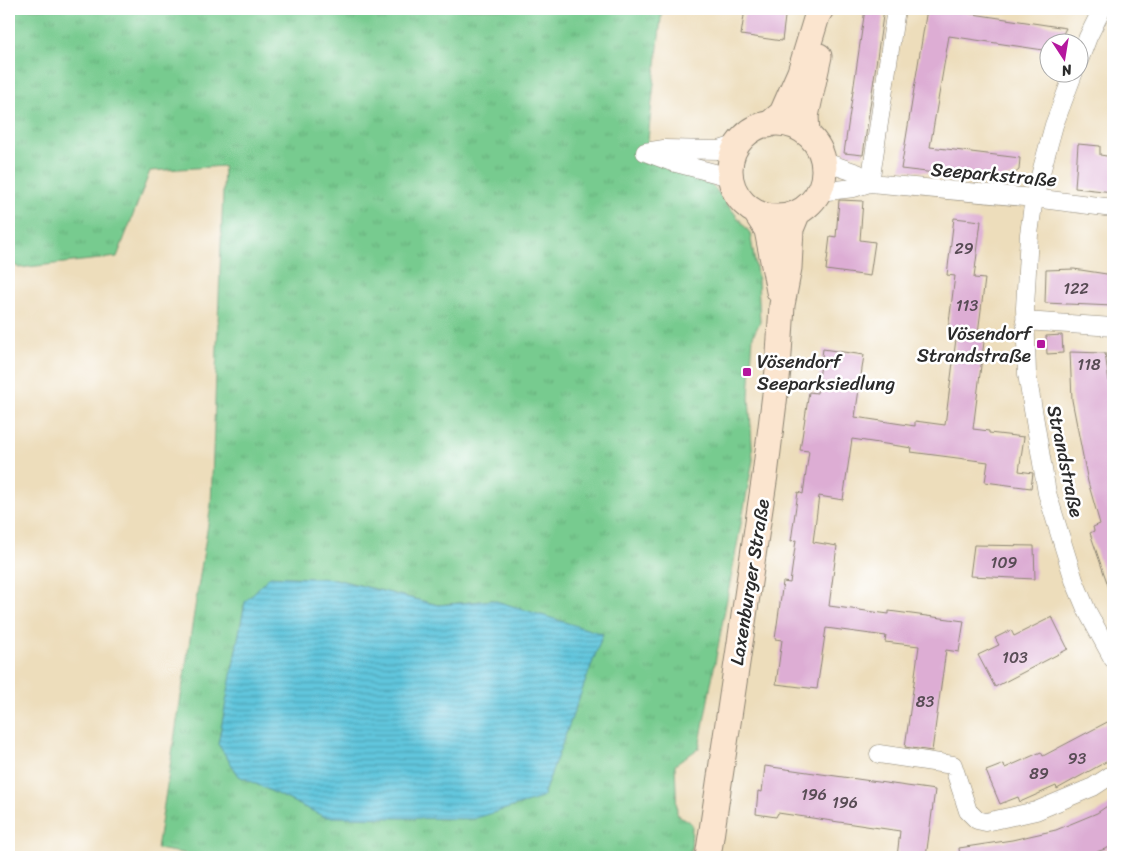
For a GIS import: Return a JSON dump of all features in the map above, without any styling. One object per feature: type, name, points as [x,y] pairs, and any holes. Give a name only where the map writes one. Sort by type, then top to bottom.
[{"type":"main road","points":[[768,124],[782,113],[800,72],[820,9]]},
{"type":"main road","points":[[807,134],[806,116],[828,20],[828,9]]},
{"type":"main road","points":[[768,124],[793,126],[807,134],[819,149],[824,176],[819,192],[813,201],[798,212],[782,217],[772,217],[756,213],[744,204],[735,191],[730,176],[731,158],[738,144],[745,136],[758,127],[768,124]]},
{"type":"main road","name":"Laxenburger Straße","points":[[708,857],[766,475],[778,370],[782,305],[789,268],[791,229],[798,212]]},
{"type":"main road","name":"Laxenburger Straße","points":[[756,213],[767,230],[782,305]]},
{"type":"street","points":[[870,183],[896,9]]},
{"type":"street","points":[[1090,34],[1102,9]]},
{"type":"street","name":"Strandstraße","points":[[1070,82],[1054,125],[1034,198],[1029,234],[1024,321],[1027,374],[1047,493],[1074,580],[1087,611],[1113,659]]},
{"type":"street","points":[[730,176],[672,162],[645,152],[664,149],[719,150],[738,144]]},
{"type":"street","name":"Seeparkstraße","points":[[822,161],[857,172],[870,183]]},
{"type":"street","name":"Seeparkstraße","points":[[819,192],[854,188],[870,183],[1034,198],[1113,208]]},
{"type":"street","points":[[1024,321],[1113,327]]},
{"type":"street","points":[[879,754],[953,765],[968,811],[974,818],[983,822],[1036,810],[1093,788],[1113,774]]},
{"type":"green space","points":[[9,9],[662,9],[646,158],[713,186],[750,233],[758,280],[760,322],[753,336],[749,397],[753,460],[699,748],[675,765],[677,814],[692,824],[691,857],[207,857],[157,849],[211,505],[224,166],[150,171],[117,257],[19,268],[9,261]],"holes":[[[335,579],[438,605],[493,600],[473,819]]]},
{"type":"water","points":[[270,576],[335,579],[438,605],[493,600],[603,634],[542,798],[473,819],[325,817],[239,776],[218,744],[245,602]]},
{"type":"building","points":[[745,9],[786,9],[782,41],[741,35]]},
{"type":"building","points":[[865,9],[884,9],[863,155],[844,153]]},
{"type":"building","points":[[927,9],[953,9],[953,11],[1066,28],[1064,32],[1040,32],[1040,50],[949,36],[930,147],[1020,158],[1019,170],[1012,176],[1003,177],[1003,181],[901,169]]},
{"type":"building","points":[[1078,144],[1100,146],[1100,155],[1113,157],[1113,192],[1075,188]]},
{"type":"building","points":[[839,200],[863,201],[860,240],[875,242],[870,276],[826,270],[830,236],[836,237]]},
{"type":"building","points":[[954,218],[981,221],[974,278],[985,279],[978,333],[985,334],[973,429],[1024,437],[1019,471],[1033,473],[1031,488],[985,482],[988,462],[911,452],[912,448],[852,439],[843,500],[819,496],[813,542],[837,546],[829,606],[889,614],[889,611],[964,621],[959,652],[946,650],[932,751],[905,747],[919,646],[885,642],[886,636],[826,628],[817,689],[776,684],[782,640],[775,639],[783,582],[790,583],[796,540],[791,541],[798,492],[803,494],[809,451],[800,450],[809,392],[817,393],[823,349],[864,355],[855,417],[915,426],[915,421],[945,425],[957,331],[948,330],[955,276],[947,275]]},
{"type":"building","points":[[1074,269],[1113,275],[1113,306],[1045,303],[1046,270]]},
{"type":"building","points":[[1062,335],[1063,353],[1047,354],[1046,336]]},
{"type":"building","points":[[1070,352],[1105,353],[1113,410],[1113,593],[1111,594],[1090,533],[1094,531],[1093,527],[1100,524],[1088,482],[1072,400]]},
{"type":"building","points":[[974,545],[1034,546],[1035,579],[970,576]]},
{"type":"building","points":[[1052,617],[1068,649],[995,687],[978,655],[999,645],[995,638],[1011,630],[1014,636]]},
{"type":"building","points":[[1113,719],[1113,758],[1057,789],[1056,786],[1020,802],[1018,797],[1000,804],[986,771],[1004,764],[1005,768],[1041,752],[1043,756]]},
{"type":"building","points":[[765,766],[935,790],[926,857],[897,857],[900,831],[778,813],[776,817],[756,814],[758,791],[762,792]]},
{"type":"building","points":[[1113,802],[1113,846],[1083,857],[960,857],[959,848],[1012,840],[1056,830],[1097,813]]},
{"type":"place","name":"Vösendorf Strandstraße","points":[[1041,344]]},
{"type":"place","name":"Vösendorf Seeparksiedlung","points":[[747,372]]}]
